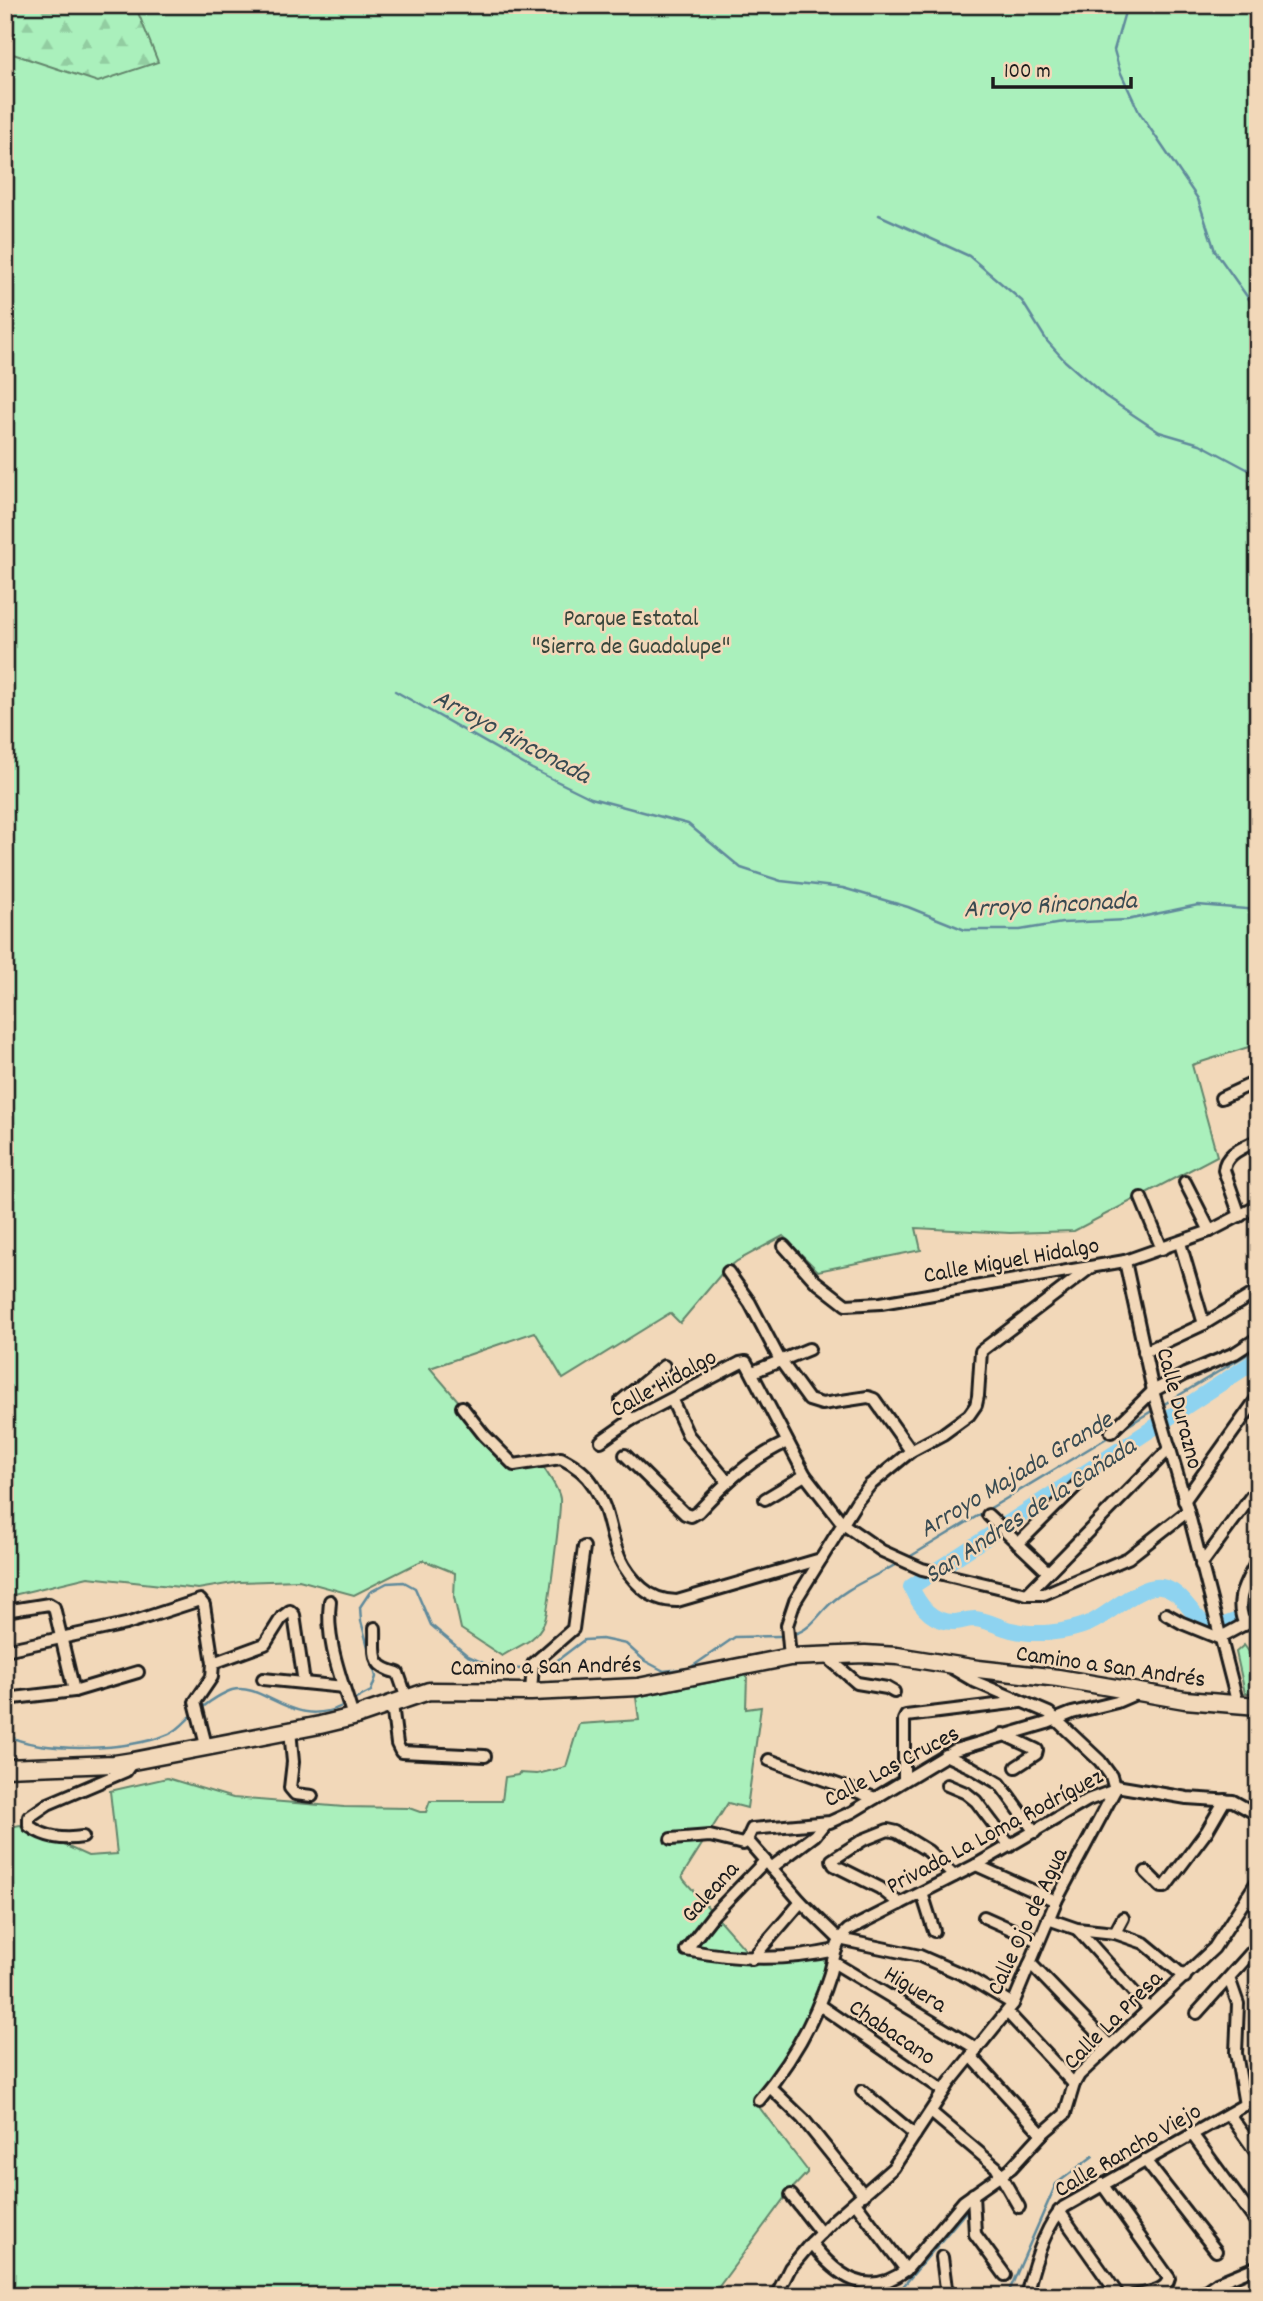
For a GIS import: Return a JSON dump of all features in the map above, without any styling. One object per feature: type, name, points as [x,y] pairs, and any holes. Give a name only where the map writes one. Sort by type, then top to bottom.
[{"type":"street","points":[[1221,1098],[1258,1081]]},
{"type":"street","points":[[1240,1216],[1224,1170],[1225,1162],[1232,1154],[1258,1140]]},
{"type":"street","points":[[1185,1182],[1210,1231]]},
{"type":"street","points":[[1141,1198],[1162,1249]]},
{"type":"street","name":"Calle Miguel Hidalgo","points":[[785,1246],[815,1281],[846,1306],[881,1303],[1125,1261],[1210,1231],[1258,1206]]},
{"type":"street","points":[[1180,1242],[1204,1324]]},
{"type":"street","name":"Calle Durazno","points":[[1125,1261],[1153,1391],[1238,1705]]},
{"type":"street","points":[[790,1657],[787,1636],[789,1615],[795,1601],[863,1492],[911,1451],[943,1434],[969,1415],[978,1396],[981,1351],[1090,1268]]},
{"type":"street","points":[[728,1272],[750,1303],[780,1360],[804,1395],[817,1404],[868,1397],[874,1399],[911,1451]]},
{"type":"street","points":[[1144,1352],[1204,1324],[1258,1292]]},
{"type":"street","points":[[1111,1432],[1153,1391],[1185,1374],[1236,1353],[1258,1338]]},
{"type":"street","name":"Calle Hidalgo","points":[[601,1441],[631,1420],[740,1363],[750,1367],[809,1349]]},
{"type":"street","points":[[631,1420],[621,1401],[664,1366]]},
{"type":"street","points":[[750,1367],[805,1475],[844,1524],[882,1551],[922,1569],[1027,1594],[1044,1594],[1128,1558],[1186,1506],[1258,1397]]},
{"type":"street","points":[[671,1399],[688,1435],[727,1481]]},
{"type":"street","points":[[462,1407],[484,1435],[514,1465],[561,1458],[589,1478],[600,1496],[614,1545],[625,1570],[657,1598],[677,1601],[821,1559]]},
{"type":"street","points":[[625,1455],[685,1514],[691,1516],[727,1481],[762,1453],[787,1442]]},
{"type":"street","points":[[1027,1594],[1170,1448]]},
{"type":"street","points":[[765,1499],[805,1475]]},
{"type":"street","points":[[1018,1544],[1077,1485]]},
{"type":"street","points":[[1201,1566],[1258,1487]]},
{"type":"street","points":[[988,1515],[1048,1572]]},
{"type":"street","points":[[531,1692],[533,1664],[573,1629],[584,1547]]},
{"type":"street","points":[[1245,1625],[1239,1612],[1239,1600],[1258,1559]]},
{"type":"street","points":[[5,1650],[126,1624],[201,1601],[213,1663],[212,1677],[195,1702],[206,1745]]},
{"type":"street","points":[[330,1601],[328,1615],[332,1647],[353,1717]]},
{"type":"street","points":[[5,1611],[52,1605],[74,1691]]},
{"type":"street","points":[[213,1663],[265,1644],[282,1617],[290,1611],[294,1615],[304,1683]]},
{"type":"street","points":[[1166,1614],[1219,1638],[1258,1617]]},
{"type":"street","points":[[375,1628],[378,1664],[384,1670],[398,1673],[400,1701],[397,1744],[401,1752],[485,1756]]},
{"type":"street","name":"Camino a San Andrés","points":[[7,1764],[114,1764],[133,1761],[353,1717],[437,1690],[531,1692],[652,1686],[707,1672],[790,1657],[865,1654],[897,1656],[1058,1678],[1139,1693],[1258,1706]]},
{"type":"street","points":[[826,1656],[858,1683],[887,1688],[894,1692]]},
{"type":"street","points":[[945,1664],[976,1682],[1049,1713],[1100,1761],[1111,1776],[1115,1790]]},
{"type":"street","points":[[5,1699],[74,1691],[138,1672]]},
{"type":"street","points":[[263,1679],[344,1687]]},
{"type":"street","name":"Calle Las Cruces","points":[[747,1840],[752,1829],[824,1824],[875,1798],[945,1755],[1003,1734],[1117,1702],[1139,1693]]},
{"type":"street","points":[[904,1780],[905,1717],[1023,1701]]},
{"type":"street","points":[[290,1730],[293,1762],[290,1788],[295,1794],[312,1796]]},
{"type":"street","points":[[1003,1734],[1037,1750],[1036,1754],[1016,1767]]},
{"type":"street","points":[[945,1755],[995,1780],[1035,1832]]},
{"type":"street","points":[[769,1760],[875,1798]]},
{"type":"street","points":[[83,1837],[68,1839],[47,1836],[30,1826],[29,1817],[48,1804],[126,1770],[133,1761]]},
{"type":"street","points":[[947,1785],[966,1793],[976,1801],[1010,1846]]},
{"type":"street","name":"Privada La Loma Rodríguez","points":[[837,1945],[848,1930],[976,1865],[1088,1800],[1115,1790],[1116,1786],[1186,1798],[1233,1801],[1258,1815]]},
{"type":"street","name":"Calle Ojo de Agua","points":[[776,2296],[790,2268],[811,2243],[893,2168],[944,2091],[1010,2008],[1056,1901],[1115,1790]]},
{"type":"street","points":[[1146,1872],[1163,1888],[1207,1831],[1225,1800]]},
{"type":"street","name":"Galeana","points":[[752,1959],[686,1950],[714,1914],[768,1864],[815,1835],[824,1824]]},
{"type":"street","points":[[901,1904],[880,1888],[834,1865],[832,1860],[863,1840],[888,1830],[897,1832],[928,1851],[954,1876]]},
{"type":"street","points":[[671,1839],[710,1836],[743,1844],[747,1840],[837,1945],[837,1955],[819,2005],[796,2052],[759,2100]]},
{"type":"street","points":[[976,1865],[1056,1901]]},
{"type":"street","name":"Calle La Presa","points":[[905,2270],[956,2209],[1011,2168],[1042,2134],[1065,2114],[1079,2075],[1214,1948],[1258,1880]]},
{"type":"street","points":[[922,1893],[934,1931]]},
{"type":"street","points":[[1247,1897],[1258,1908]]},
{"type":"street","points":[[752,1959],[801,1902]]},
{"type":"street","points":[[984,1917],[1038,1941]]},
{"type":"street","points":[[1115,1933],[1123,1918]]},
{"type":"street","points":[[1048,1919],[1077,1929],[1115,1933],[1144,1944],[1185,1977]]},
{"type":"street","points":[[1077,1929],[1148,2008]]},
{"type":"street","points":[[752,1959],[837,1945],[920,1956],[966,1976],[1010,2008],[1074,2084]]},
{"type":"street","points":[[1254,1950],[1258,1965]]},
{"type":"street","points":[[1197,2013],[1254,1950]]},
{"type":"street","name":"Higuera","points":[[833,1962],[974,2053],[1042,2134]]},
{"type":"street","points":[[1030,1963],[1109,2045]]},
{"type":"street","points":[[1229,1978],[1238,2004],[1236,2046],[1245,2105]]},
{"type":"street","name":"Chabacano","points":[[819,2005],[944,2091]]},
{"type":"street","points":[[770,2087],[803,2119],[859,2198],[905,2270],[896,2278],[882,2283],[850,2280],[826,2262],[811,2243]]},
{"type":"street","points":[[862,2091],[915,2135]]},
{"type":"street","name":"Calle Rancho Viejo","points":[[1026,2296],[1040,2253],[1059,2211],[1258,2097]]},
{"type":"street","points":[[931,2112],[996,2167],[1018,2207]]},
{"type":"street","points":[[1228,2114],[1258,2155]]},
{"type":"street","points":[[1192,2134],[1257,2223]]},
{"type":"street","points":[[1145,2160],[1216,2251]]},
{"type":"street","points":[[1102,2184],[1169,2278],[1168,2284],[1163,2288],[1133,2296]]},
{"type":"street","points":[[973,2194],[975,2234],[1005,2275]]},
{"type":"street","points":[[790,2195],[821,2233]]},
{"type":"street","points":[[1059,2211],[1119,2296]]},
{"type":"street","points":[[942,2257],[947,2296]]},
{"type":"street","points":[[1198,2296],[1223,2280],[1258,2266]]},
{"type":"green space","name":"Parque Estatal \"Sierra de Guadalupe\"","points":[[5,5],[1258,5],[1258,1044],[1192,1065],[1217,1156],[1074,1231],[1010,1233],[916,1228],[921,1250],[818,1271],[783,1236],[737,1261],[722,1273],[680,1323],[670,1313],[563,1379],[535,1332],[430,1368],[507,1458],[542,1465],[560,1499],[544,1623],[531,1640],[502,1656],[461,1629],[454,1597],[455,1573],[423,1560],[354,1595],[299,1580],[239,1582],[198,1589],[88,1577],[5,1597]]},
{"type":"green space","points":[[5,5],[135,5],[158,62],[98,82],[13,54],[5,48]]},
{"type":"green space","points":[[1244,1645],[1258,1664],[1258,1693],[1245,1693],[1236,1652]]},
{"type":"green space","points":[[747,1675],[746,1709],[761,1707],[747,1808],[728,1803],[682,1876],[757,1963],[831,1954],[823,1988],[798,2045],[756,2103],[807,2173],[788,2193],[712,2296],[5,2296],[5,1828],[20,1825],[88,1856],[117,1854],[110,1791],[167,1778],[233,1798],[344,1807],[409,1808],[426,1812],[430,1801],[502,1801],[505,1777],[519,1773],[537,1774],[566,1767],[579,1724],[639,1720],[636,1697]]},
{"type":"waterway","name":"Arroyo Rinconada","points":[[1127,5],[1114,50],[1120,71],[1139,112],[1198,199],[1215,251],[1258,312]]},
{"type":"waterway","name":"Arroyo Rinconada","points":[[879,215],[969,256],[1022,301],[1047,341],[1065,361],[1105,396],[1159,432],[1200,444],[1258,475]]},
{"type":"waterway","name":"Arroyo Rinconada","points":[[395,691],[532,769],[591,798],[688,824],[741,868],[781,881],[843,888],[908,907],[965,930],[1020,930],[1062,923],[1127,920],[1198,905],[1258,910]]},
{"type":"waterway","name":"Arroyo Majada Grande","points":[[1161,1406],[1258,1348]]},
{"type":"waterway","name":"San Andres de la Cañada","points":[[1209,1627],[1176,1593],[1161,1587],[1153,1587],[1134,1595],[1090,1623],[1071,1629],[1040,1633],[1020,1632],[975,1619],[953,1622],[938,1619],[922,1606],[911,1587],[1258,1359]]},
{"type":"waterway","name":"Arroyo Majada Grande","points":[[1119,1431],[1155,1409]]},
{"type":"waterway","name":"Arroyo Majada Grande","points":[[906,1559],[1110,1436]]},
{"type":"waterway","name":"Arroyo Majada Grande","points":[[794,1634],[807,1627],[842,1595],[900,1562]]},
{"type":"waterway","name":"Arroyo Majada Grande","points":[[356,1699],[371,1691],[376,1677],[361,1621],[360,1607],[370,1592],[387,1583],[404,1582],[415,1588],[431,1625],[468,1656],[494,1668],[524,1669]]},
{"type":"waterway","name":"San Andres de la Cañada","points":[[1248,1613],[1258,1607]]},
{"type":"waterway","name":"San Andres de la Cañada","points":[[1224,1625],[1235,1621]]},
{"type":"waterway","name":"Arroyo Majada Grande","points":[[539,1669],[546,1669],[584,1640],[602,1639],[626,1644],[645,1661],[664,1671],[690,1668],[735,1637],[779,1636]]},
{"type":"waterway","name":"Arroyo Majada Grande","points":[[203,1707],[228,1691],[244,1689],[308,1712],[324,1712],[342,1706]]},
{"type":"waterway","name":"Arroyo Majada Grande","points":[[5,1734],[20,1741],[40,1745],[110,1747],[169,1734],[190,1717]]},
{"type":"waterway","points":[[1007,2296],[1056,2184],[1093,2156]]},
{"type":"waterway","points":[[895,2296],[968,2209]]}]
